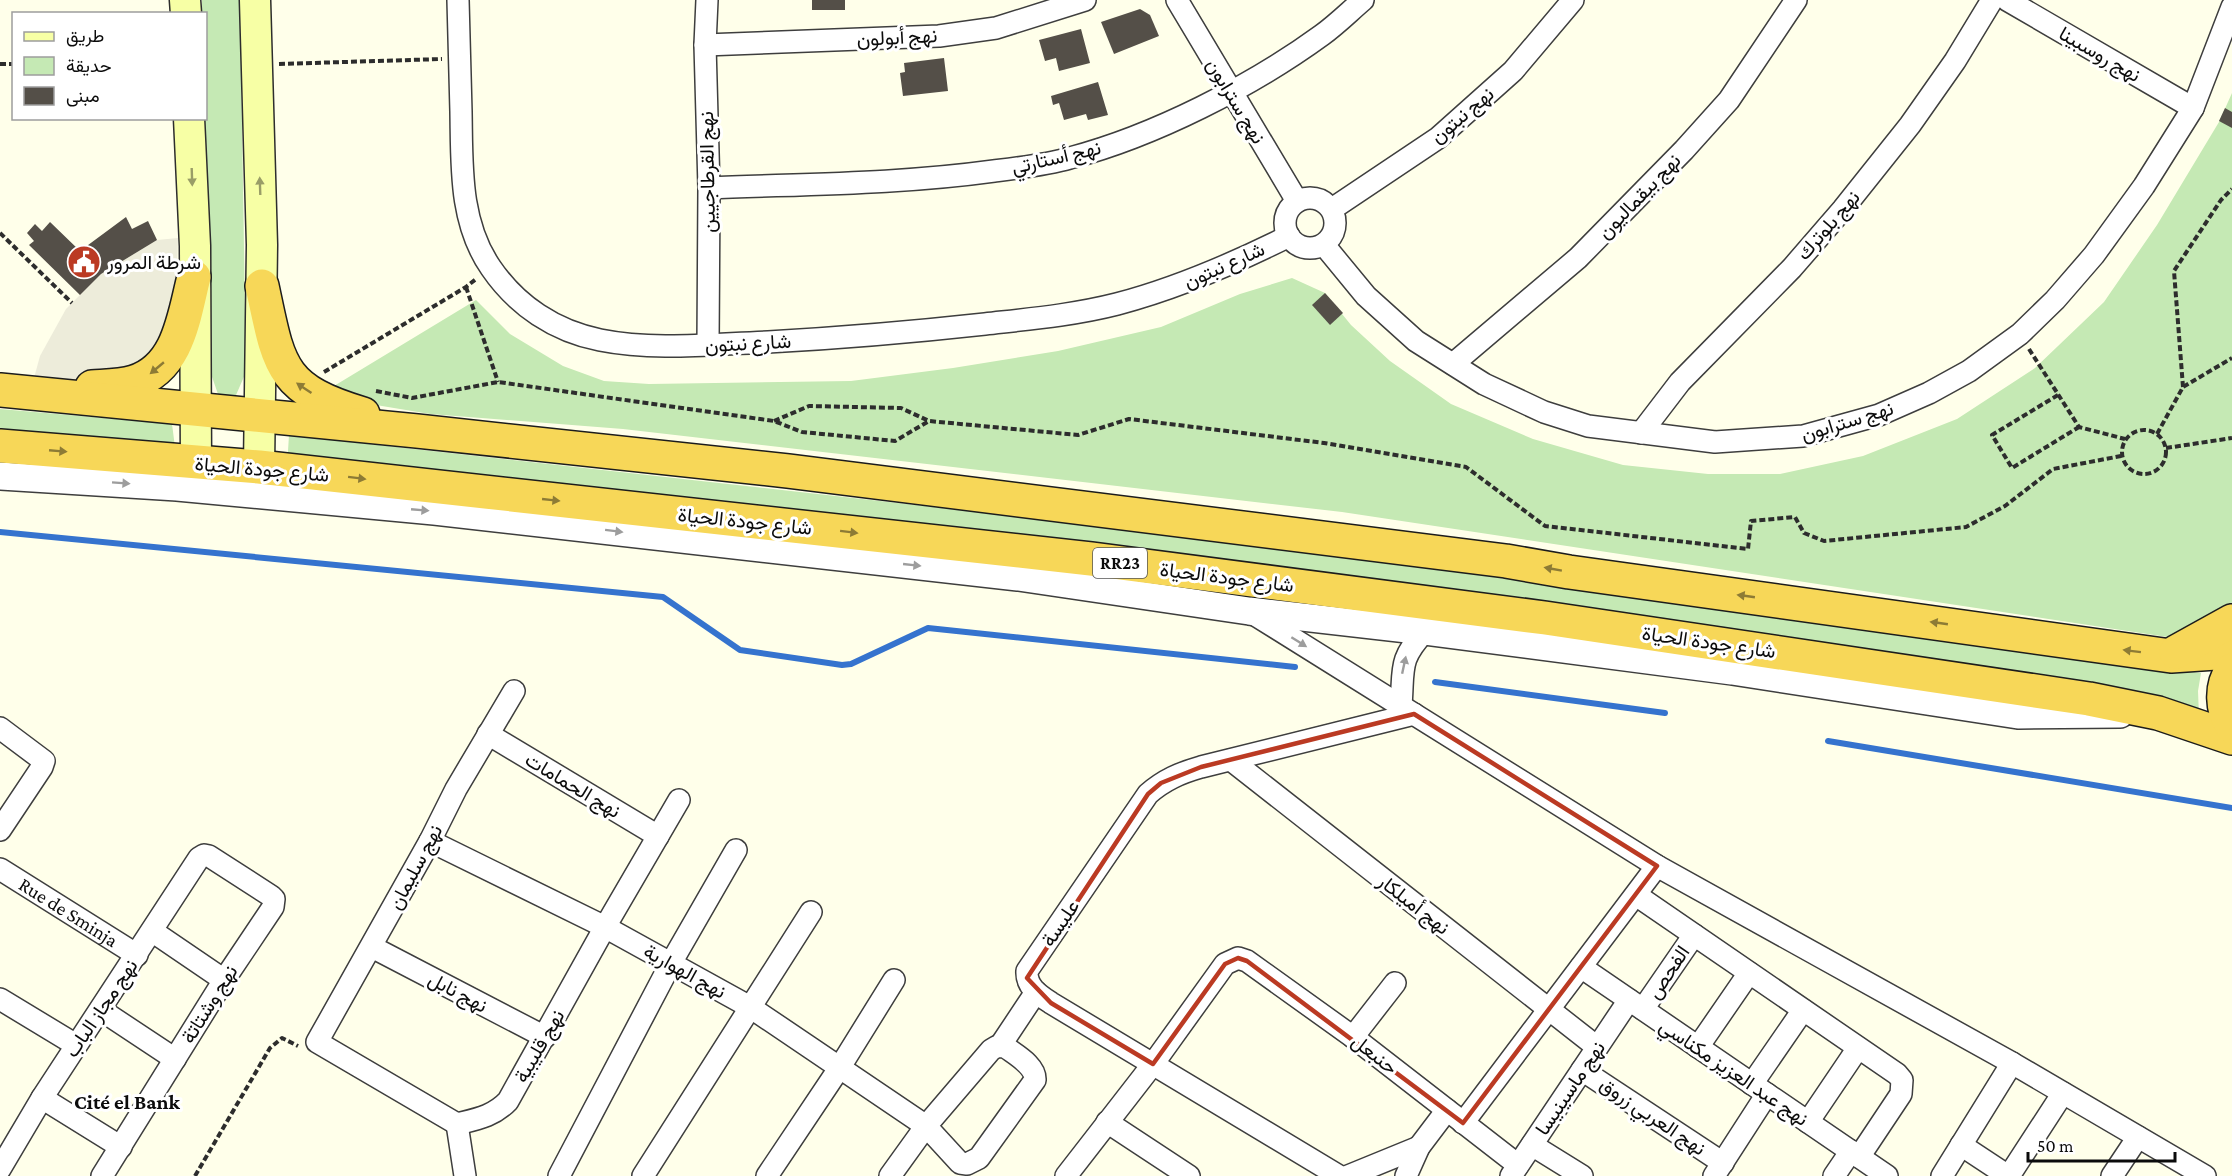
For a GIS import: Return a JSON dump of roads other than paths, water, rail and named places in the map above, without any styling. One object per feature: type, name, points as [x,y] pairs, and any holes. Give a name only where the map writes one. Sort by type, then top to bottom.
[{"type":"highway","points":[[14,392],[133,382],[145,378],[169,357],[178,336],[194,277]]},
{"type":"highway","points":[[262,286],[282,364],[295,382],[318,397],[341,407],[417,430]]},
{"type":"highway","points":[[14,392],[417,430],[884,482],[1506,561],[1569,572],[2170,656],[2232,652]]},
{"type":"highway","name":"شارع جودة الحياة","points":[[0,446],[258,467],[1137,565],[1545,618],[2066,695],[2158,713],[2232,738]]},
{"type":"highway","points":[[2170,656],[2232,621]]},
{"type":"highway","points":[[2232,669],[2224,688],[2227,718],[2232,727]]},
{"type":"main road","points":[[255,0],[262,286],[258,467]]},
{"type":"main road","points":[[189,120],[196,463]]},
{"type":"street","name":"شارع نبتون","points":[[458,0],[463,193],[474,234],[490,267],[510,293],[540,318],[598,340],[634,345],[708,345],[859,337],[1059,315],[1165,291],[1227,267],[1289,236]]},
{"type":"street","name":"نهج القرطاجيين","points":[[707,0],[705,45],[709,188],[708,345]]},
{"type":"street","name":"نهج أبولون","points":[[705,45],[939,36],[996,28],[1085,0]]},
{"type":"street","name":"نهج سترابون","points":[[1177,0],[1297,201]]},
{"type":"street","name":"نهج أستارتي","points":[[709,188],[960,176],[1069,159],[1164,124],[1231,92],[1273,68],[1323,34],[1363,0]]},
{"type":"street","name":"نهج بيقماليون","points":[[1453,364],[1578,258],[1684,150],[1729,100],[1796,0]]},
{"type":"street","name":"نهج بلوترك","points":[[1641,433],[1680,382],[1792,268],[1843,209],[1910,125],[1956,61],[1992,0]]},
{"type":"street","name":"نهج روسبينا","points":[[2007,0],[2193,108]]},
{"type":"street","name":"نهج نبتون","points":[[1332,209],[1438,138],[1513,71],[1567,2]]},
{"type":"street","name":"نهج سترابون","points":[[1324,245],[1366,296],[1416,341],[1484,384],[1544,412],[1588,426],[1715,442],[1803,436],[1879,415],[1929,393],[1969,371],[2020,334],[2055,300],[2094,255],[2144,186],[2193,108],[2232,7]]},
{"type":"street","points":[[1316,198],[1325,202],[1332,209],[1336,219],[1335,229],[1331,238],[1324,245],[1304,248],[1289,236],[1285,227],[1286,217],[1290,208],[1297,201],[1316,198]]},
{"type":"street","points":[[0,476],[177,487],[434,511],[1018,577],[1249,611],[1425,631],[1732,671],[2018,715],[2158,713]]},
{"type":"street","points":[[1249,611],[1408,709],[1530,789],[1657,866],[2012,1063],[2197,1174]]},
{"type":"street","points":[[1408,709],[1404,661],[1411,646],[1425,631]]},
{"type":"street","name":"نهج سليمان","points":[[458,1124],[317,1042],[430,841],[456,789],[514,691]]},
{"type":"street","name":"عليسة","points":[[1036,992],[1027,978],[1028,971],[1148,794],[1161,783],[1178,774],[1408,709]]},
{"type":"street","points":[[0,728],[44,761],[0,830]]},
{"type":"street","name":"نهج الحمامات","points":[[488,734],[658,836]]},
{"type":"street","name":"نهج أميلكار","points":[[1231,760],[1597,1047]]},
{"type":"street","name":"نهج قليبية","points":[[458,1124],[485,1117],[501,1108],[507,1101],[679,800]]},
{"type":"street","name":"نهج الهوارية","points":[[430,841],[605,927],[750,1007],[926,1126],[960,1163],[967,1164],[979,1158],[1035,1080],[1032,1068],[1004,1046],[999,1046]]},
{"type":"street","points":[[559,1176],[671,963],[736,849]]},
{"type":"street","name":"نهج مجاز الباب","points":[[0,1169],[42,1098],[199,858],[204,855],[209,856]]},
{"type":"street","name":"نهج وشتاتة","points":[[102,1176],[274,903],[271,896],[209,856]]},
{"type":"street","points":[[1348,1176],[1419,1147],[1455,1117],[1549,1009],[1657,866]]},
{"type":"street","name":"Rue de Sminja","points":[[0,869],[137,955]]},
{"type":"street","points":[[1636,895],[1897,1074],[1902,1080],[1902,1094],[1855,1154],[1834,1176]]},
{"type":"street","points":[[643,1176],[811,912]]},
{"type":"street","points":[[152,931],[224,980]]},
{"type":"street","name":"الفحص","points":[[1636,1005],[1694,935]]},
{"type":"street","name":"نهج نابل","points":[[372,946],[545,1037]]},
{"type":"street","name":"حنبعل","points":[[1153,1064],[1225,964],[1238,958],[1247,961],[1353,1037],[1455,1117],[1514,1171]]},
{"type":"street","name":"نهج عبد العزيز مكناسي","points":[[1581,967],[1887,1176]]},
{"type":"street","points":[[1698,1047],[1749,973]]},
{"type":"street","points":[[767,1176],[840,1067],[894,980]]},
{"type":"street","points":[[1353,1037],[1395,983]]},
{"type":"street","points":[[890,1176],[926,1126],[991,1050],[999,1046],[1036,992],[1339,1176]]},
{"type":"street","points":[[0,999],[76,1045]]},
{"type":"street","name":"نهج ماسينيسا","points":[[1514,1171],[1597,1047],[1636,1005]]},
{"type":"street","points":[[101,1010],[174,1059]]},
{"type":"street","points":[[1719,1169],[1803,1010]]},
{"type":"street","points":[[1808,1122],[1858,1048]]},
{"type":"street","points":[[1942,1176],[2012,1063]]},
{"type":"street","points":[[1066,1176],[1153,1064]]},
{"type":"street","name":"نهج العربي زروق","points":[[1582,1070],[1719,1169]]},
{"type":"street","points":[[1961,1145],[2008,1176],[2063,1093]]},
{"type":"street","points":[[42,1098],[121,1146]]},
{"type":"street","points":[[1107,1122],[1189,1176]]},
{"type":"street","points":[[458,1124],[465,1176]]},
{"type":"street","points":[[2112,1176],[2138,1137]]},
{"type":"street","points":[[1532,1145],[1582,1176]]},
{"type":"street","points":[[1406,1176],[1419,1147]]},
{"type":"waterway","points":[[0,532],[663,597],[740,650],[842,665],[851,664],[928,628],[1295,667]]},
{"type":"waterway","points":[[1435,682],[1665,713]]},
{"type":"waterway","points":[[1828,741],[2232,808]]},
{"type":"place","name":"شرطة المرور","points":[[84,262]]},
{"type":"district","name":"Cité el Bank","points":[[127,1102]]}]
